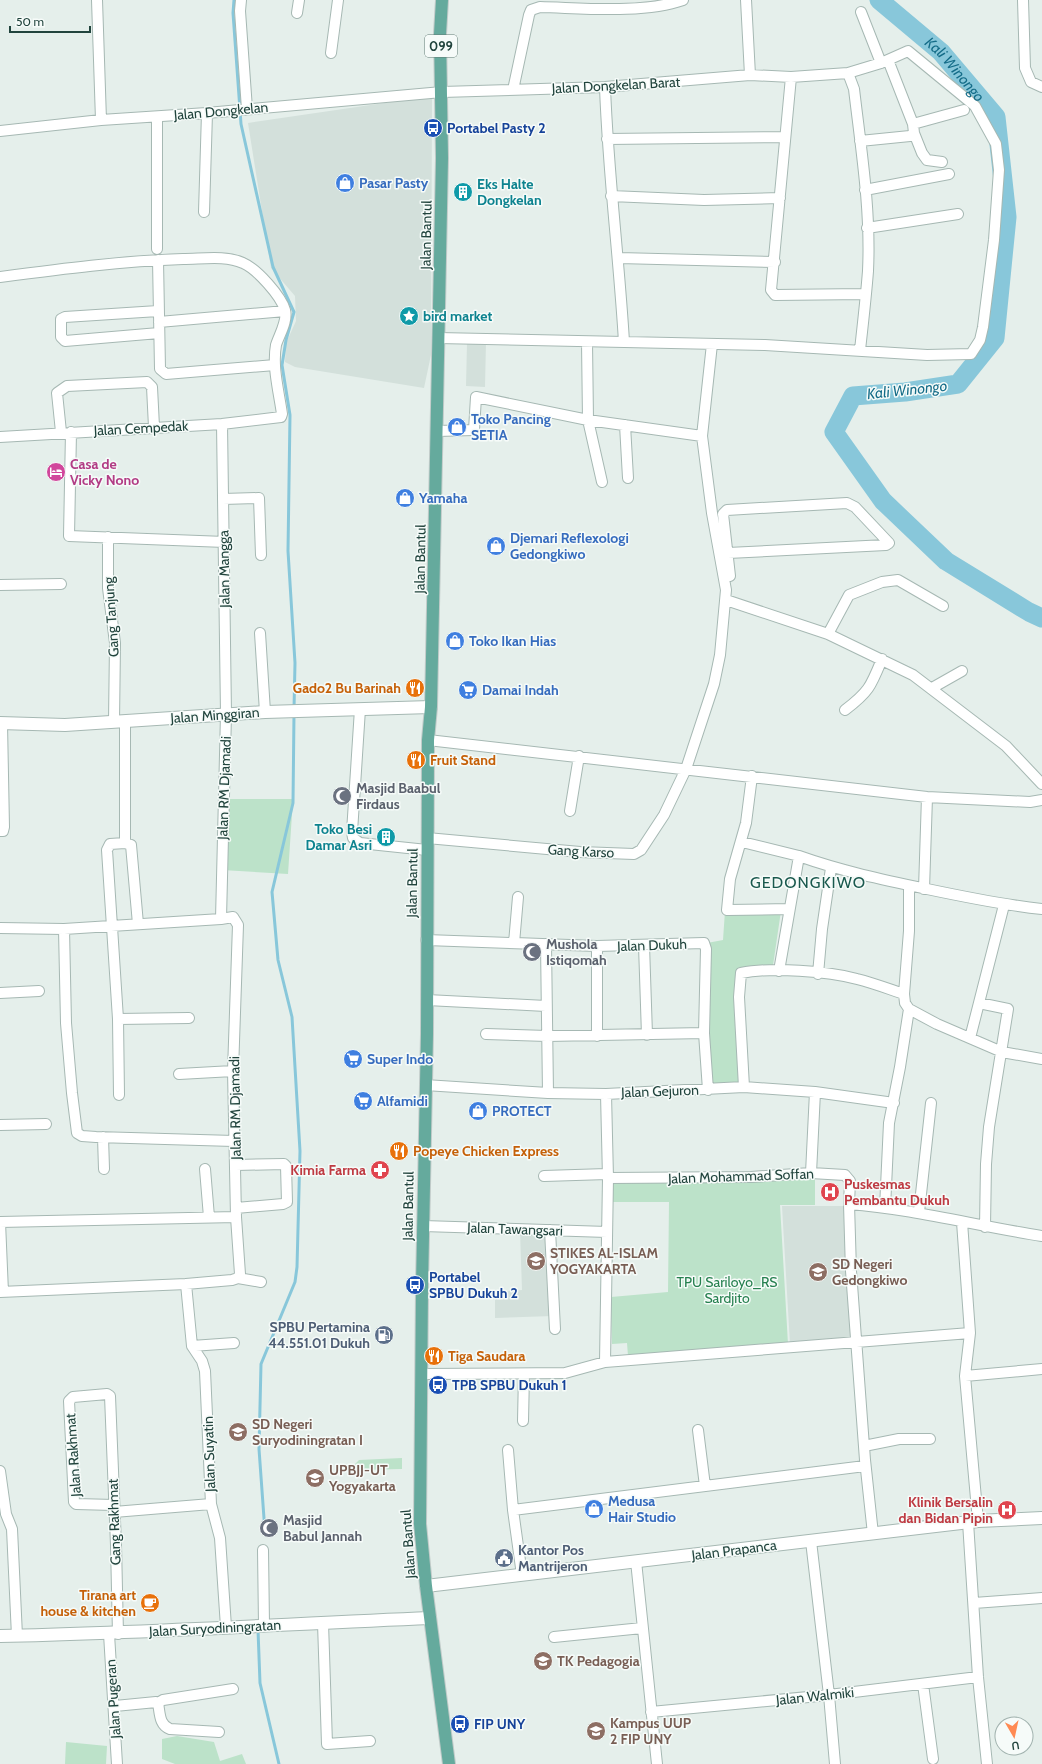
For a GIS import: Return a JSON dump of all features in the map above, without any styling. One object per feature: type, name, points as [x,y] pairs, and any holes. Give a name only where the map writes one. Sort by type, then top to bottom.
[{"type":"main road","name":"Jalan Bantul","points":[[442,0],[440,34],[442,92],[441,243],[431,707],[428,740],[426,940],[427,1000],[420,1524],[426,1586],[449,1764]]},
{"type":"street","points":[[97,0],[101,120]]},
{"type":"street","points":[[241,0],[240,11],[247,109]]},
{"type":"street","points":[[297,13],[299,0]]},
{"type":"street","points":[[331,53],[338,0]]},
{"type":"street","points":[[514,90],[529,15],[534,9],[540,7],[635,7],[666,4],[683,0]]},
{"type":"street","points":[[746,0],[750,76]]},
{"type":"street","points":[[1023,0],[1026,71],[1031,82],[1042,87]]},
{"type":"street","points":[[861,12],[913,128],[922,153],[927,160],[942,162]]},
{"type":"street","name":"Jalan Dongkelan Barat","points":[[442,92],[605,87],[750,76],[791,76],[848,73],[884,61],[904,52],[912,53],[975,106],[996,144],[999,170],[994,240],[983,327],[980,340],[971,354],[927,355],[860,350]]},
{"type":"street","points":[[438,338],[712,344],[860,350],[868,270],[867,228],[865,190],[854,89],[848,73]]},
{"type":"street","points":[[791,76],[775,262],[771,289],[774,294],[865,294]]},
{"type":"street","points":[[605,87],[611,196],[619,258],[624,342]]},
{"type":"street","name":"Jalan Dongkelan","points":[[0,131],[101,120],[207,113],[442,92]]},
{"type":"street","points":[[913,128],[964,110]]},
{"type":"street","points":[[204,212],[207,113]]},
{"type":"street","points":[[157,249],[158,117]]},
{"type":"street","points":[[860,141],[910,136],[913,128]]},
{"type":"street","points":[[607,139],[785,137]]},
{"type":"street","points":[[865,190],[949,174]]},
{"type":"street","points":[[611,196],[704,200],[780,198]]},
{"type":"street","points":[[867,228],[958,214]]},
{"type":"street","points":[[619,258],[775,262]]},
{"type":"street","points":[[0,277],[100,264],[158,260],[220,259],[243,263],[255,271],[272,289],[285,311],[285,318],[276,347],[275,365],[166,374],[160,369],[158,260]]},
{"type":"street","points":[[158,311],[65,317],[60,323],[61,337],[65,341],[285,311]]},
{"type":"street","points":[[587,342],[588,420],[602,482]]},
{"type":"street","points":[[712,344],[702,436],[712,513],[726,582]]},
{"type":"street","name":"Jalan Cempedak","points":[[0,437],[222,424],[282,416],[275,365]]},
{"type":"street","points":[[154,427],[152,387],[147,382],[67,386],[56,393],[66,432],[67,534],[71,537],[108,537],[225,542]]},
{"type":"street","points":[[437,431],[474,430],[476,397],[588,420],[702,436]]},
{"type":"street","name":"Jalan Mangga","points":[[222,424],[225,542],[226,714]]},
{"type":"street","points":[[625,425],[628,478]]},
{"type":"street","points":[[223,498],[259,498],[261,555]]},
{"type":"street","points":[[726,582],[729,581],[730,577],[723,512],[727,510],[850,504],[855,507],[889,543],[886,545],[728,553]]},
{"type":"street","name":"Gang Tanjung","points":[[108,537],[108,588],[115,643],[125,843]]},
{"type":"street","points":[[828,634],[849,595],[882,582],[898,580],[943,606]]},
{"type":"street","name":"Gang Karso","points":[[360,709],[352,832],[353,838],[360,843],[427,844],[634,854],[641,850],[664,815],[686,769],[717,669],[726,600],[726,582]]},
{"type":"street","points":[[0,585],[61,584]]},
{"type":"street","points":[[726,600],[828,634],[913,675],[1006,746],[1042,784]]},
{"type":"street","points":[[260,633],[265,712]]},
{"type":"street","points":[[845,710],[863,696],[868,689],[882,659]]},
{"type":"street","points":[[932,688],[962,671]]},
{"type":"street","name":"Jalan Minggiran","points":[[1,723],[65,725],[265,712],[431,707]]},
{"type":"street","name":"Jalan RM Djamadi","points":[[226,714],[220,918],[233,917],[238,925],[233,1071],[236,1212],[240,1271],[238,1278]]},
{"type":"street","points":[[0,831],[3,831],[4,827],[1,723]]},
{"type":"street","points":[[428,740],[579,756],[927,797],[1030,802],[1042,800]]},
{"type":"street","points":[[570,811],[579,756]]},
{"type":"street","points":[[752,776],[742,842],[730,879],[727,910],[789,909]]},
{"type":"street","points":[[924,889],[927,797]]},
{"type":"street","points":[[742,842],[799,856],[831,868],[909,886],[1004,905],[1042,909]]},
{"type":"street","points":[[118,1095],[118,1018],[107,847],[110,844],[130,843],[132,847],[138,924]]},
{"type":"street","points":[[778,971],[799,856]]},
{"type":"street","points":[[818,974],[822,929],[831,868]]},
{"type":"street","points":[[885,1208],[889,1123],[894,1103],[908,1009],[905,1003],[904,994],[909,931],[909,886]]},
{"type":"street","points":[[514,943],[518,897]]},
{"type":"street","points":[[970,1038],[1004,905]]},
{"type":"street","points":[[0,928],[64,929],[220,918]]},
{"type":"street","points":[[64,929],[66,1023],[76,1129],[82,1136],[234,1141]]},
{"type":"street","name":"Jalan Dukuh","points":[[426,940],[597,946],[702,943],[705,945],[706,949],[704,1034]]},
{"type":"street","points":[[546,944],[548,1093]]},
{"type":"street","points":[[644,945],[647,1036]]},
{"type":"street","points":[[597,946],[597,1036]]},
{"type":"street","points":[[744,1087],[741,1050],[740,975],[742,973],[778,971],[858,979],[904,994]]},
{"type":"street","points":[[0,993],[39,991]]},
{"type":"street","points":[[427,1000],[546,1006]]},
{"type":"street","points":[[979,1003],[1008,1009],[989,1127],[986,1164],[985,1227]]},
{"type":"street","points":[[908,1009],[936,1024],[1002,1052],[1042,1059]]},
{"type":"street","points":[[118,1018],[189,1018]]},
{"type":"street","points":[[486,1034],[547,1036],[647,1036],[704,1034],[708,1090]]},
{"type":"street","points":[[179,1074],[233,1071]]},
{"type":"street","name":"Jalan Gejuron","points":[[426,1085],[548,1093],[606,1094],[744,1087],[815,1092],[894,1103]]},
{"type":"street","points":[[811,1173],[815,1092]]},
{"type":"street","points":[[605,1362],[608,1176],[606,1094]]},
{"type":"street","points":[[919,1212],[931,1103]]},
{"type":"street","points":[[0,1125],[46,1124]]},
{"type":"street","points":[[103,1137],[104,1169]]},
{"type":"street","points":[[236,1165],[284,1164],[287,1202],[283,1204],[209,1217],[0,1222],[2,1292],[186,1284],[238,1278],[261,1282]]},
{"type":"street","points":[[205,1168],[209,1217]]},
{"type":"street","name":"Jalan Mohammad Soffan","points":[[544,1176],[751,1177],[811,1173],[846,1176],[850,1181],[848,1204],[851,1271],[865,1466],[873,1534]]},
{"type":"street","points":[[848,1204],[919,1212],[985,1227],[1042,1236]]},
{"type":"street","points":[[962,1222],[970,1333],[965,1376],[973,1522],[974,1603],[978,1677],[987,1764]]},
{"type":"street","name":"Jalan Tawangsari","points":[[423,1226],[607,1232]]},
{"type":"street","points":[[550,1230],[555,1329]]},
{"type":"street","name":"Jalan Suyatin","points":[[186,1284],[192,1346],[202,1360],[205,1371],[211,1504],[220,1538],[226,1627]]},
{"type":"street","points":[[422,1374],[569,1373],[605,1362],[970,1333]]},
{"type":"street","points":[[192,1346],[234,1343]]},
{"type":"street","points":[[965,1376],[1042,1369]]},
{"type":"street","points":[[523,1421],[524,1374]]},
{"type":"street","name":"Jalan Rakhmat","points":[[111,1410],[110,1396],[106,1394],[73,1397],[69,1401],[74,1502],[76,1504],[114,1508]]},
{"type":"street","name":"Gang Rakhmat","points":[[111,1410],[114,1508],[113,1634]]},
{"type":"street","points":[[698,1430],[705,1486]]},
{"type":"street","points":[[864,1446],[898,1439],[930,1439]]},
{"type":"street","points":[[508,1450],[513,1510],[522,1575]]},
{"type":"street","points":[[513,1510],[865,1466]]},
{"type":"street","points":[[0,1471],[6,1514],[12,1529],[17,1636]]},
{"type":"street","points":[[114,1508],[211,1504]]},
{"type":"street","name":"Jalan Prapanca","points":[[426,1586],[973,1522],[1042,1518]]},
{"type":"street","points":[[811,1541],[829,1694],[835,1764]]},
{"type":"street","points":[[263,1550],[264,1625]]},
{"type":"street","points":[[636,1561],[657,1764]]},
{"type":"street","points":[[974,1603],[1042,1598]]},
{"type":"street","name":"Jalan Suryodiningratan","points":[[0,1636],[113,1634],[264,1625],[430,1618]]},
{"type":"street","points":[[323,1623],[327,1744],[370,1741]]},
{"type":"street","points":[[554,1637],[642,1628]]},
{"type":"street","name":"Jalan Pugeran","points":[[113,1634],[114,1706],[117,1764]]},
{"type":"street","name":"Jalan Walmiki","points":[[651,1712],[978,1677]]},
{"type":"street","points":[[923,1684],[933,1759]]},
{"type":"street","points":[[114,1706],[152,1702],[158,1703],[171,1698],[233,1689]]},
{"type":"street","points":[[158,1703],[161,1722],[165,1727],[170,1729],[219,1732]]},
{"type":"shaded area","name":"Pasar Pasty","points":[[432,96],[431,355],[424,388],[295,367],[285,362],[286,343],[296,321],[295,296],[271,268],[248,123]]},
{"type":"shaded area","points":[[486,342],[485,387],[466,386],[467,343]]},
{"type":"shaded area","name":"SD Negeri Gedongkiwo","points":[[782,1206],[846,1206],[853,1338],[790,1344]]},
{"type":"shaded area","name":"STIKES AL-ISLAM YOGYAKARTA","points":[[520,1231],[549,1231],[553,1316],[495,1318],[495,1292],[522,1290]]},
{"type":"green space","points":[[223,799],[293,799],[288,874],[222,870]]},
{"type":"green space","points":[[725,911],[781,911],[772,972],[742,973],[737,1009],[738,1082],[708,1085],[707,943],[723,940]]},
{"type":"green space","name":"TPU Sariloyo_RS Sardjito","points":[[815,1177],[815,1205],[780,1205],[788,1344],[628,1356],[627,1343],[612,1344],[611,1297],[668,1292],[669,1202],[609,1202],[608,1181]]},
{"type":"green space","points":[[402,1458],[402,1469],[359,1470],[354,1465],[359,1460]]},
{"type":"green space","points":[[177,1736],[214,1742],[220,1761],[242,1754],[246,1764],[175,1764],[162,1759],[162,1739]]},
{"type":"green space","points":[[66,1742],[107,1746],[106,1764],[65,1764]]},
{"type":"waterway","points":[[234,0],[233,13],[241,124],[273,267],[294,312],[286,340],[282,365],[290,415],[288,551],[295,663],[294,709]]},
{"type":"waterway","name":"Kali Winongo","points":[[879,0],[941,52],[996,117],[1007,217],[995,338],[958,384],[905,392],[853,396],[834,432],[883,501],[946,561],[1029,612],[1042,618]]},
{"type":"waterway","points":[[265,1532],[259,1449],[261,1364],[295,1282],[297,1267],[300,1151],[292,1017],[278,960],[272,892],[293,803],[294,714]]},
{"type":"waterway","points":[[258,1630],[260,1683],[279,1764]]},
{"type":"place","name":"Portabel Pasty 2","points":[[433,128]]},
{"type":"place","name":"Pasar Pasty","points":[[345,183]]},
{"type":"place","name":"Eks Halte Dongkelan","points":[[463,192]]},
{"type":"place","name":"bird market","points":[[409,316]]},
{"type":"place","name":"Toko Pancing SETIA","points":[[457,427]]},
{"type":"place","name":"Casa de Vicky Nono","points":[[56,472]]},
{"type":"place","name":"Yamaha","points":[[405,498]]},
{"type":"place","name":"Djemari Reflexologi Gedongkiwo","points":[[496,546]]},
{"type":"place","name":"Toko Ikan Hias","points":[[455,641]]},
{"type":"place","name":"Gado2 Bu Barinah","points":[[415,688]]},
{"type":"place","name":"Damai Indah","points":[[468,690]]},
{"type":"place","name":"Fruit Stand","points":[[416,760]]},
{"type":"place","name":"Masjid Baabul Firdaus","points":[[342,796]]},
{"type":"place","name":"Toko Besi Damar Asri","points":[[386,837]]},
{"type":"place","name":"Mushola Istiqomah","points":[[532,952]]},
{"type":"place","name":"Super Indo","points":[[353,1059]]},
{"type":"place","name":"Alfamidi","points":[[363,1101]]},
{"type":"place","name":"PROTECT","points":[[478,1111]]},
{"type":"place","name":"Popeye Chicken Express","points":[[399,1151]]},
{"type":"place","name":"Kimia Farma","points":[[380,1170]]},
{"type":"place","name":"Puskesmas Pembantu Dukuh","points":[[830,1192]]},
{"type":"place","name":"STIKES AL-ISLAM YOGYAKARTA","points":[[536,1261]]},
{"type":"place","name":"SD Negeri Gedongkiwo","points":[[818,1272]]},
{"type":"place","name":"Portabel SPBU Dukuh 2","points":[[415,1285]]},
{"type":"place","name":"SPBU Pertamina 44.551.01 Dukuh","points":[[384,1335]]},
{"type":"place","name":"Tiga Saudara","points":[[434,1356]]},
{"type":"place","name":"TPB SPBU Dukuh 1","points":[[438,1385]]},
{"type":"place","name":"SD Negeri Suryodiningratan I","points":[[238,1432]]},
{"type":"place","name":"UPBJJ-UT Yogyakarta","points":[[315,1478]]},
{"type":"place","name":"Medusa Hair Studio","points":[[594,1509]]},
{"type":"place","name":"Klinik Bersalin dan Bidan Pipin","points":[[1007,1510]]},
{"type":"place","name":"Masjid Babul Jannah","points":[[269,1528]]},
{"type":"place","name":"Kantor Pos Mantrijeron","points":[[504,1558]]},
{"type":"place","name":"Tirana art house & kitchen","points":[[150,1603]]},
{"type":"place","name":"TK Pedagogia","points":[[543,1661]]},
{"type":"place","name":"FIP UNY","points":[[460,1724]]},
{"type":"place","name":"Kampus UUP 2 FIP UNY","points":[[596,1731]]},
{"type":"district","name":"GEDONGKIWO","points":[[808,882]]}]
